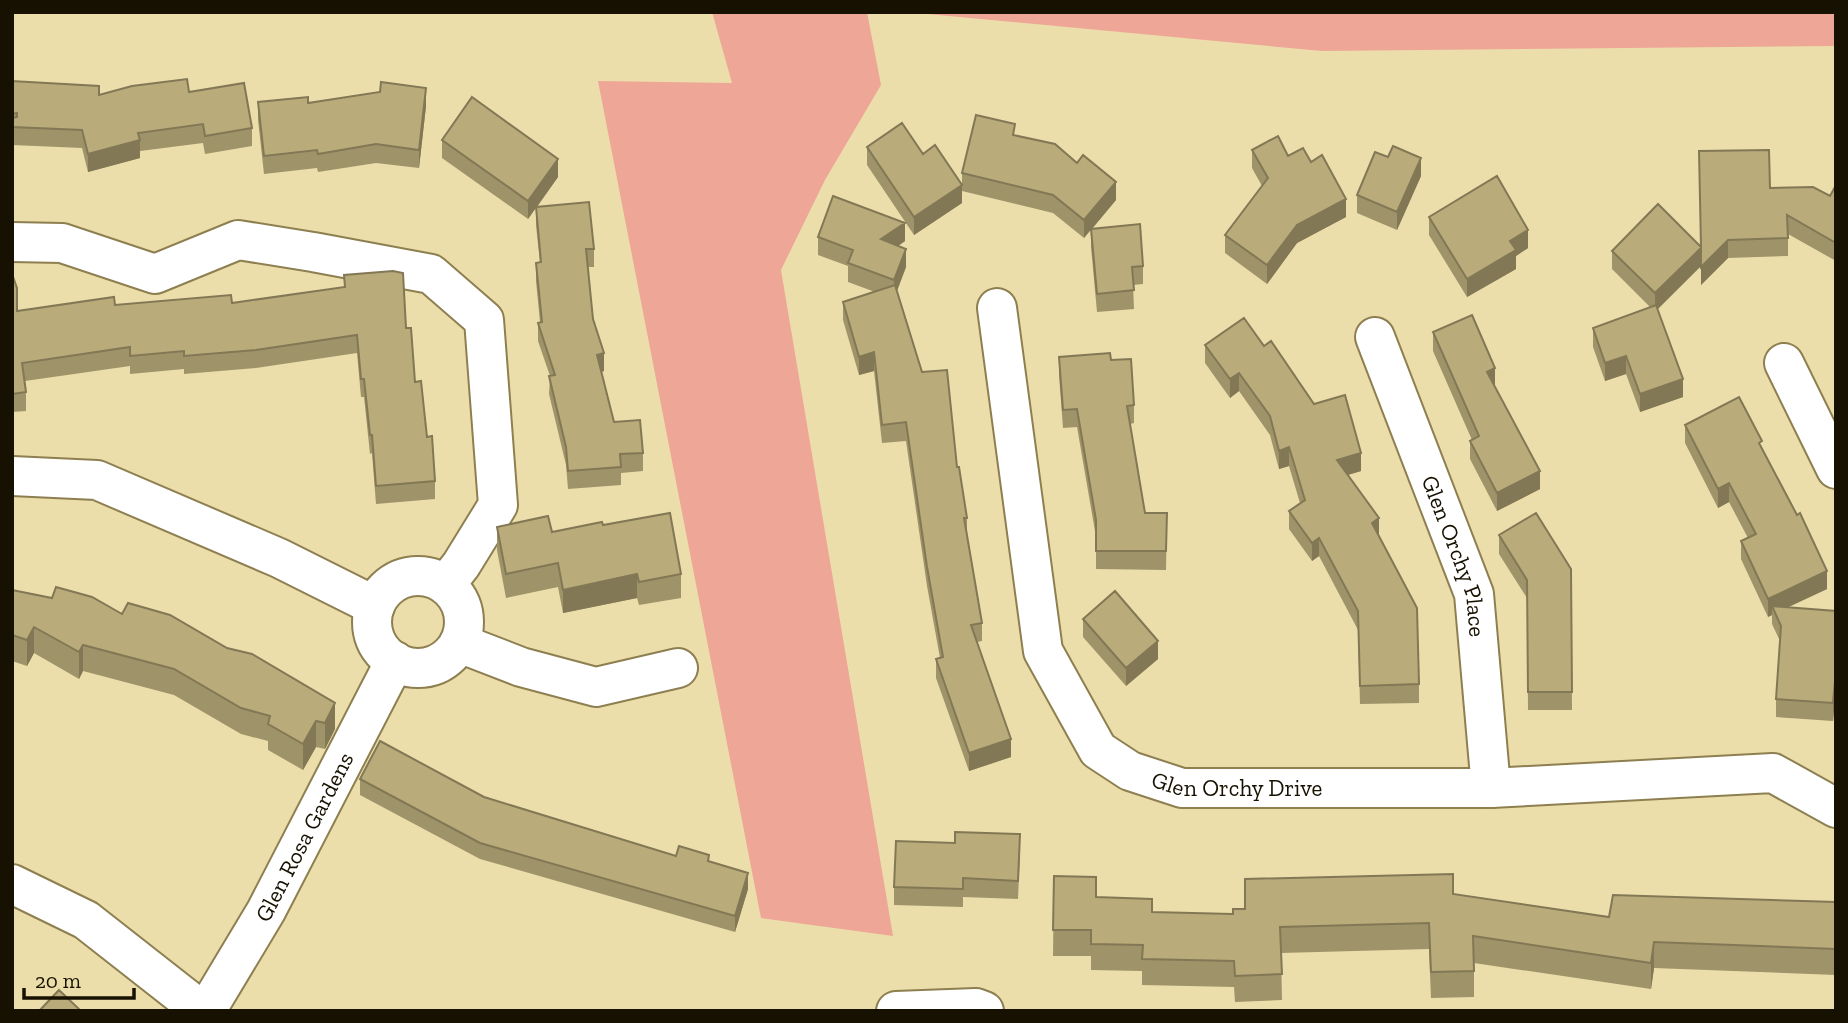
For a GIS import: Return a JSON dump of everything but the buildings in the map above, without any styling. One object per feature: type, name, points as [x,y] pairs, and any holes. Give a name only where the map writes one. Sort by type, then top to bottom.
[{"type":"street","points":[[12,242],[62,243],[155,274],[238,240],[431,274],[484,320],[499,505],[446,584]]},
{"type":"street","name":"Glen Orchy Drive","points":[[997,308],[1043,652],[1098,750],[1130,771],[1182,788],[1491,788],[1773,773],[1836,808]]},
{"type":"street","name":"Glen Orchy Place","points":[[1375,337],[1474,594],[1491,788]]},
{"type":"street","points":[[1784,363],[1836,469]]},
{"type":"street","points":[[12,476],[97,481],[279,558],[375,606]]},
{"type":"street","points":[[421,575],[446,584],[462,606],[464,633],[455,651],[432,667],[405,668],[382,653],[372,628],[375,606],[376,601],[394,582],[421,575]]},
{"type":"street","points":[[459,643],[521,667],[596,687],[678,668]]},
{"type":"street","name":"Glen Rosa Gardens","points":[[204,1011],[265,911],[395,662]]},
{"type":"street","points":[[12,884],[86,920],[204,1011]]},
{"type":"street","points":[[896,1011],[976,1008],[984,1011]]},
{"type":"shaded area","points":[[712,12],[867,12],[881,85],[825,180],[781,270],[893,936],[761,918],[598,81],[732,83]]},
{"type":"shaded area","points":[[906,12],[1836,12],[1836,46],[1322,51]]}]
